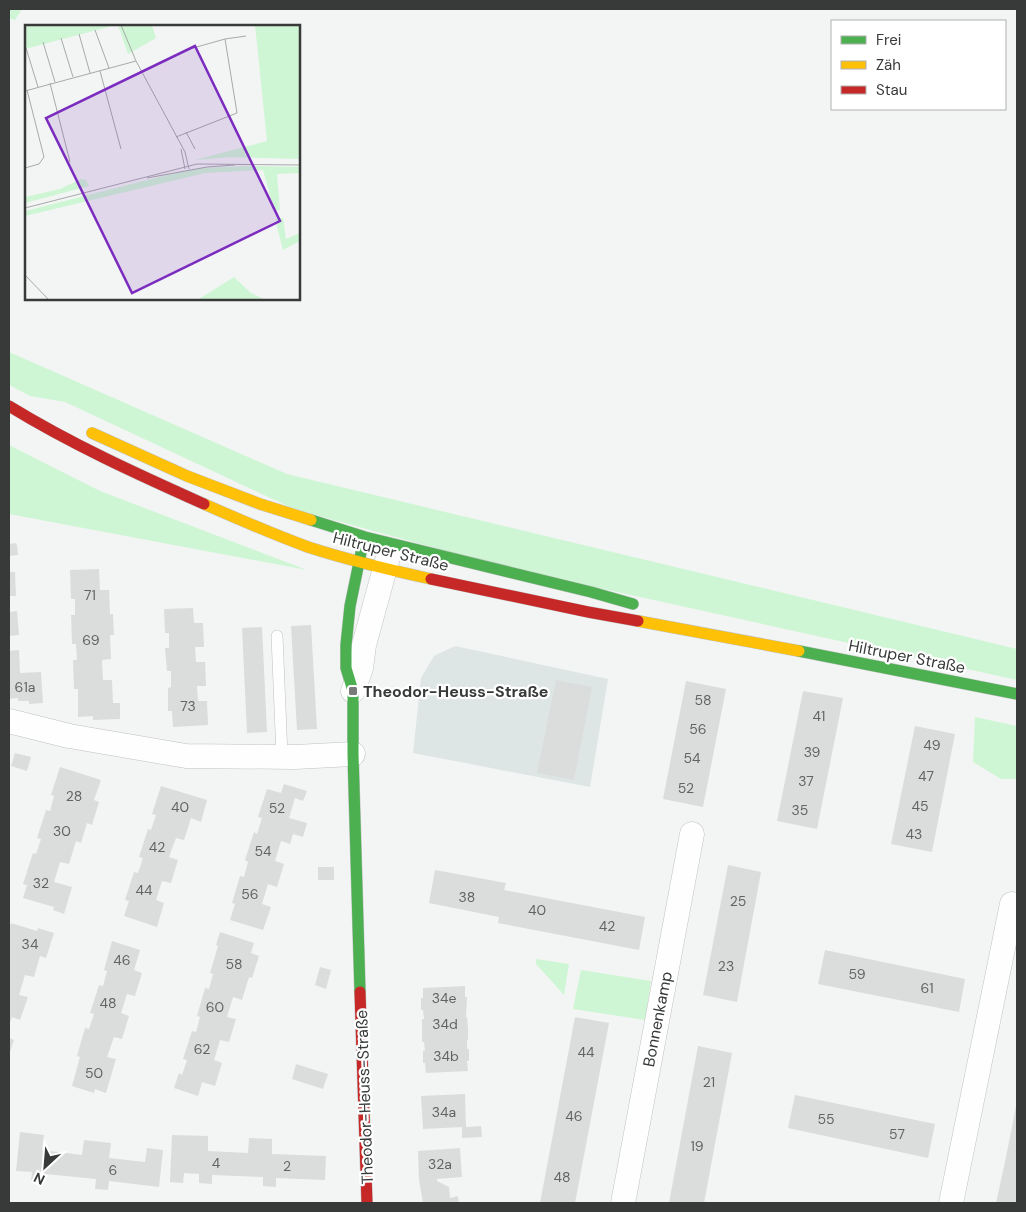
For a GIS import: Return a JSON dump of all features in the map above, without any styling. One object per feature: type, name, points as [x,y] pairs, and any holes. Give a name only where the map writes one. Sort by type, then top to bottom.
[{"type":"street","points":[[9,399],[35,408]]},
{"type":"street","name":"Hiltruper Straße","points":[[9,406],[38,424],[123,468],[259,527],[310,547],[386,569],[588,612],[791,649],[1017,694]]},
{"type":"street","name":"Hiltruper Straße","points":[[84,429],[187,476],[260,504],[365,537],[591,592],[648,609]]},
{"type":"street","name":"Theodor-Heuss-Straße","points":[[365,537],[347,625],[346,668],[353,691],[367,1203]]},
{"type":"street","name":"Theodor-Heuss-Straße","points":[[353,691],[361,668],[364,645],[392,544]]},
{"type":"street","name":"Hiltruper Straße","points":[[677,617],[791,649]]},
{"type":"street","points":[[9,721],[69,736],[186,756],[354,754]]},
{"type":"street","name":"Bonnenkamp","points":[[623,1203],[692,834]]},
{"type":"street","points":[[951,1203],[1012,904]]},
{"type":"lane","points":[[277,636],[282,756]]},
{"type":"shaded area","points":[[455,646],[608,679],[590,787],[413,753],[421,678],[434,656]]},
{"type":"green space","points":[[9,9],[22,9],[15,20],[9,18]]},
{"type":"green space","points":[[9,352],[287,474],[1017,649],[1017,680],[508,568],[294,509],[65,402],[30,396],[9,385]]},
{"type":"green space","points":[[9,445],[100,491],[307,570],[9,514]]},
{"type":"green space","points":[[975,717],[1017,726],[1017,779],[1001,779],[973,762]]},
{"type":"green space","points":[[536,959],[569,964],[564,995],[536,964]]},
{"type":"green space","points":[[581,970],[651,981],[645,1020],[573,1009]]},
{"type":"building","points":[[15,543],[18,555],[9,556],[9,544]]},
{"type":"building","points":[[99,569],[100,590],[109,590],[110,614],[113,614],[114,635],[110,635],[111,659],[102,660],[103,680],[112,680],[113,703],[120,703],[120,719],[93,720],[93,716],[78,717],[78,689],[74,689],[73,660],[77,660],[76,644],[72,644],[71,615],[75,615],[75,599],[71,599],[70,570]]},
{"type":"building","points":[[9,572],[15,572],[16,596],[9,596]]},
{"type":"building","points":[[193,608],[194,623],[203,623],[204,647],[195,647],[196,662],[205,662],[206,686],[197,686],[198,701],[207,701],[208,725],[173,727],[172,711],[168,711],[168,688],[171,687],[171,671],[167,671],[165,648],[169,648],[169,633],[165,633],[164,609]]},
{"type":"building","points":[[17,611],[19,635],[9,636],[9,612]]},
{"type":"building","points":[[311,625],[317,729],[297,730],[291,626]]},
{"type":"building","points":[[262,627],[267,732],[247,733],[242,628]]},
{"type":"building","points":[[19,650],[20,673],[41,672],[43,703],[29,704],[29,701],[18,701],[18,698],[9,699],[9,651]]},
{"type":"building","points":[[556,680],[592,687],[574,780],[537,773]]},
{"type":"building","points":[[686,681],[726,689],[703,807],[663,799]]},
{"type":"building","points":[[803,691],[843,698],[817,829],[777,821]]},
{"type":"building","points":[[915,726],[955,734],[932,852],[891,844]]},
{"type":"building","points":[[15,753],[31,757],[27,771],[11,766]]},
{"type":"building","points":[[60,767],[101,780],[94,800],[99,802],[92,825],[87,823],[81,843],[76,841],[69,864],[60,862],[54,882],[72,887],[64,914],[53,910],[54,907],[23,898],[27,885],[23,884],[33,853],[36,854],[41,839],[37,838],[46,810],[50,811],[54,796],[51,795]]},
{"type":"building","points":[[284,784],[307,791],[303,801],[295,798],[289,818],[307,823],[303,837],[293,834],[290,844],[281,841],[275,861],[284,864],[277,887],[268,884],[262,904],[271,907],[263,930],[230,920],[235,904],[232,903],[240,876],[244,877],[248,862],[245,860],[254,832],[257,834],[262,818],[258,817],[267,789],[281,793]]},
{"type":"building","points":[[161,786],[207,800],[201,822],[191,818],[184,840],[176,838],[169,857],[178,860],[171,883],[162,881],[156,900],[164,903],[157,927],[124,916],[129,901],[125,900],[134,872],[138,873],[143,858],[139,857],[148,829],[151,830],[156,815],[152,814]]},
{"type":"building","points":[[728,865],[761,872],[737,1002],[703,995]]},
{"type":"building","points":[[318,867],[334,867],[334,880],[318,880]]},
{"type":"building","points":[[435,870],[506,883],[504,890],[645,917],[639,950],[498,923],[499,917],[429,903]]},
{"type":"building","points":[[11,923],[37,931],[38,928],[54,933],[46,958],[40,956],[34,977],[25,975],[19,995],[28,997],[20,1020],[12,1017],[9,1025],[9,929]]},
{"type":"building","points":[[220,932],[254,943],[251,953],[259,956],[252,978],[249,977],[242,1000],[233,997],[227,1017],[236,1019],[229,1042],[220,1040],[214,1060],[222,1063],[215,1086],[202,1082],[198,1096],[174,1088],[179,1073],[182,1075],[187,1060],[183,1059],[192,1031],[196,1032],[200,1017],[197,1016],[205,988],[209,989],[213,974],[210,973]]},
{"type":"building","points":[[112,941],[140,950],[134,970],[142,973],[135,996],[127,994],[121,1013],[129,1016],[122,1039],[114,1037],[107,1057],[116,1059],[106,1093],[95,1089],[94,1093],[72,1086],[80,1057],[77,1056],[85,1028],[89,1029],[94,1014],[90,1013],[99,985],[103,986],[107,971],[104,970]]},
{"type":"building","points":[[825,950],[965,979],[959,1012],[818,984]]},
{"type":"building","points":[[320,967],[331,970],[326,989],[315,985]]},
{"type":"building","points":[[465,986],[465,997],[467,997],[467,1049],[469,1049],[468,1071],[426,1073],[425,1063],[423,1063],[424,1042],[422,1042],[422,1019],[424,1019],[423,1010],[421,1010],[421,998],[423,998],[423,988]]},
{"type":"building","points":[[575,1017],[609,1023],[575,1203],[540,1203]]},
{"type":"building","points":[[9,1038],[14,1040],[9,1055]]},
{"type":"building","points":[[698,1046],[732,1053],[704,1203],[669,1203]]},
{"type":"building","points":[[296,1064],[328,1074],[323,1089],[292,1079]]},
{"type":"building","points":[[465,1094],[466,1127],[481,1126],[482,1137],[462,1138],[462,1127],[423,1129],[421,1096]]},
{"type":"building","points":[[795,1095],[935,1124],[928,1158],[788,1128]]},
{"type":"building","points":[[1016,1106],[1017,1203],[996,1203],[1006,1157]]},
{"type":"building","points":[[20,1132],[44,1135],[42,1150],[82,1155],[84,1140],[111,1143],[109,1158],[145,1162],[147,1148],[163,1150],[159,1187],[109,1181],[108,1190],[95,1189],[96,1179],[45,1174],[44,1183],[31,1182],[32,1172],[16,1171]]},
{"type":"building","points":[[172,1135],[208,1136],[208,1151],[248,1153],[249,1138],[272,1139],[272,1154],[326,1156],[325,1180],[276,1178],[276,1187],[263,1186],[263,1177],[212,1175],[212,1184],[199,1183],[199,1174],[184,1173],[183,1183],[170,1182]]},
{"type":"building","points":[[460,1148],[462,1177],[437,1179],[437,1181],[449,1187],[450,1198],[458,1196],[459,1203],[423,1203],[419,1180],[418,1151]]},
{"type":"traffic: fast","points":[[311,520],[365,537],[633,604]]},
{"type":"traffic: fast","points":[[360,992],[353,691],[346,668],[346,645],[350,606],[363,543]]},
{"type":"traffic: fast","points":[[799,651],[1017,694]]},
{"type":"traffic: slow","points":[[92,433],[187,476],[260,504],[311,520]]},
{"type":"traffic: slow","points":[[204,504],[308,547],[431,579]]},
{"type":"traffic: slow","points":[[638,621],[799,651]]},
{"type":"traffic: jam","points":[[9,406],[80,446],[204,504]]},
{"type":"traffic: jam","points":[[431,579],[638,621]]},
{"type":"traffic: jam","points":[[360,992],[367,1203]]},
{"type":"place","name":"Theodor-Heuss-Straße","points":[[353,691]]}]
